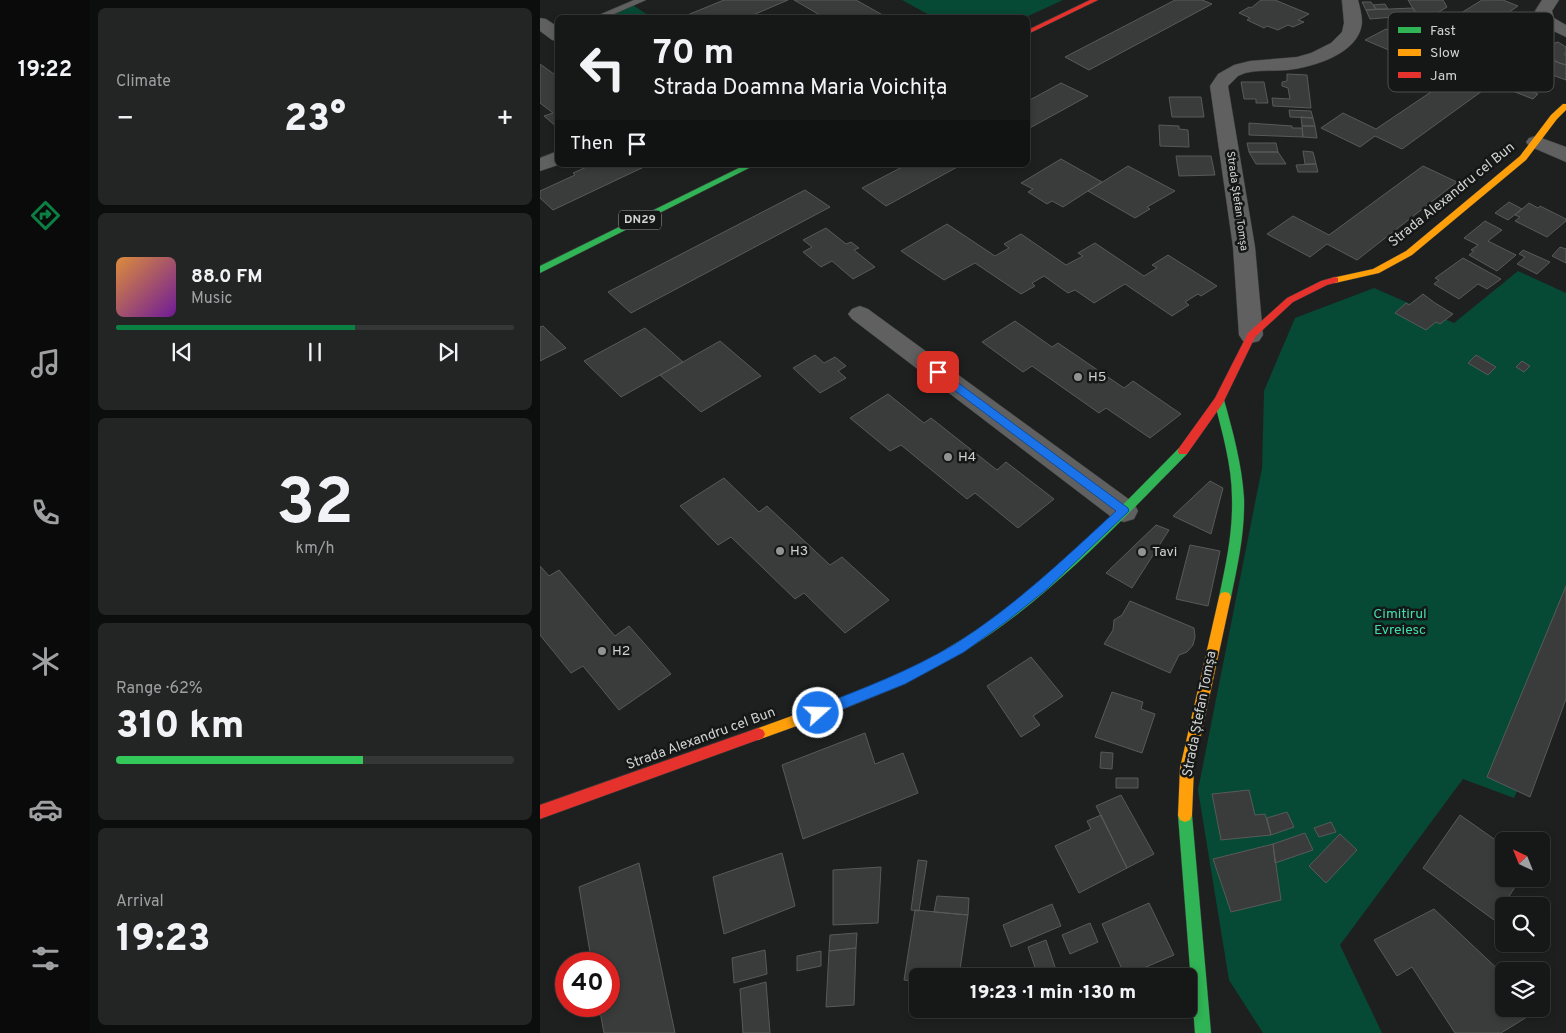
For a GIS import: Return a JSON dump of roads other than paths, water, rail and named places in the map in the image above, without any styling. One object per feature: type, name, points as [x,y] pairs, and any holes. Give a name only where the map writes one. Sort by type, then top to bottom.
[{"type":"street","points":[[1030,31],[1094,0]]},
{"type":"street","name":"Strada Ștefan Tomșa","points":[[1251,336],[1244,247],[1219,86],[1222,79],[1232,72],[1243,68],[1290,64],[1329,52],[1342,44],[1348,38],[1353,24],[1350,0]]},
{"type":"street","points":[[1543,12],[1551,0]]},
{"type":"street","points":[[1554,25],[1566,32]]},
{"type":"street","name":"Strada Alexandru cel Bun","points":[[540,812],[836,706],[900,680],[959,648],[1042,586],[1124,511],[1188,446],[1219,400],[1251,336],[1290,300],[1324,283],[1376,271],[1409,253],[1523,158],[1554,117],[1566,106]]},
{"type":"street","points":[[1536,142],[1559,151],[1566,156]]},
{"type":"street","points":[[540,149],[555,144]]},
{"type":"street","points":[[540,165],[555,158]]},
{"type":"street","name":"DN29","points":[[540,270],[742,167]]},
{"type":"street","points":[[860,314],[1124,511]]},
{"type":"street","name":"Strada Ștefan Tomșa","points":[[1203,1033],[1186,824],[1187,768],[1233,560],[1237,526],[1236,475],[1232,450],[1219,400]]},
{"type":"lane","points":[[604,15],[642,0]]},
{"type":"place","name":"H5","points":[[1078,377]]},
{"type":"place","name":"H4","points":[[948,457]]},
{"type":"place","name":"H3","points":[[780,551]]},
{"type":"place","name":"Tavi","points":[[1142,552]]},
{"type":"place","name":"H2","points":[[602,651]]},
{"type":"park label","name":"Cimitirul Evreiesc","points":[[1400,622]]}]
